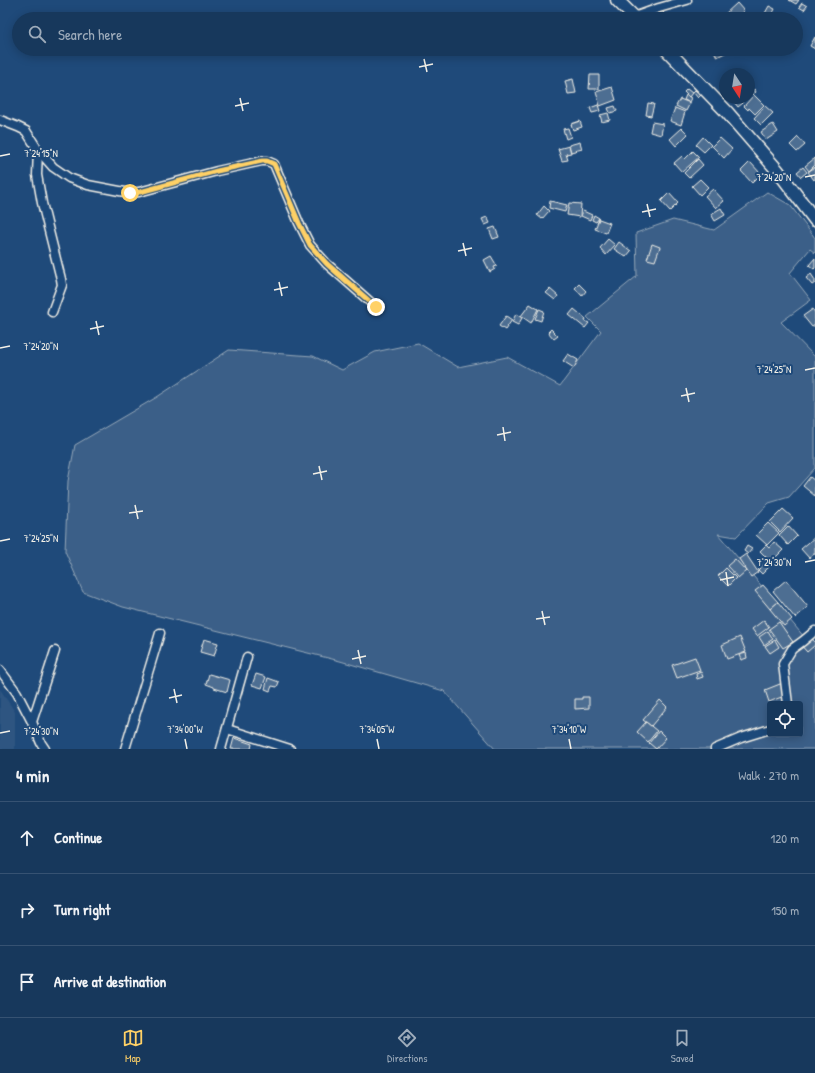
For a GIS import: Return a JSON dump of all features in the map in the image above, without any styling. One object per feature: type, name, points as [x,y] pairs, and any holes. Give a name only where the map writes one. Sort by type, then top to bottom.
[{"type":"main road","points":[[617,0],[629,12]]},
{"type":"main road","points":[[673,56],[726,111],[778,171],[815,220]]},
{"type":"street","points":[[649,12],[687,0]]},
{"type":"street","points":[[0,120],[26,131],[38,150],[53,167],[69,178],[88,185],[130,193],[140,192],[217,171],[262,161],[267,161],[274,164],[310,245],[327,264],[376,307]]},
{"type":"street","points":[[38,150],[36,175],[62,286],[52,312]]},
{"type":"street","points":[[788,701],[782,664],[792,649],[815,630]]},
{"type":"street","points":[[125,749],[160,633]]},
{"type":"street","points":[[32,722],[55,651]]},
{"type":"street","points":[[221,749],[247,657]]},
{"type":"street","points":[[0,670],[17,693],[45,749]]},
{"type":"street","points":[[227,729],[290,749]]},
{"type":"street","points":[[715,749],[741,738],[767,730]]},
{"type":"shaded area","points":[[767,192],[790,205],[815,238],[815,253],[810,249],[790,273],[811,300],[781,322],[815,357],[815,468],[789,497],[769,503],[736,537],[718,534],[815,650],[815,749],[495,749],[444,691],[340,661],[123,607],[83,592],[65,551],[68,481],[75,445],[157,397],[229,350],[313,356],[342,370],[375,352],[418,343],[458,367],[507,357],[560,386],[601,331],[587,317],[637,276],[636,233],[673,220],[714,230]]},
{"type":"shaded area","points":[[0,689],[15,712],[15,749],[0,749]]},
{"type":"building","points":[[789,0],[799,0],[796,4]]},
{"type":"building","points":[[737,3],[744,11],[743,12],[727,12]]},
{"type":"building","points":[[802,3],[807,6],[804,10],[799,7]]},
{"type":"building","points":[[656,5],[663,12],[653,12],[651,10]]},
{"type":"building","points":[[769,6],[775,9],[774,12],[766,12]]},
{"type":"building","points":[[815,37],[815,49],[810,46]]},
{"type":"building","points":[[590,75],[599,75],[599,89],[589,89]]},
{"type":"building","points":[[573,79],[576,93],[568,94],[565,81]]},
{"type":"building","points":[[612,87],[616,100],[600,106],[596,92]]},
{"type":"building","points":[[687,89],[692,93],[689,97],[684,92]]},
{"type":"building","points":[[695,90],[701,95],[698,98],[693,92]]},
{"type":"building","points":[[686,95],[691,98],[689,102],[684,100]]},
{"type":"building","points":[[755,96],[764,105],[755,114],[749,108],[748,110],[744,106],[746,104],[755,104]]},
{"type":"building","points":[[680,99],[690,103],[686,111],[676,106]]},
{"type":"building","points":[[648,103],[654,104],[651,116],[646,115]]},
{"type":"building","points":[[598,105],[600,111],[592,113],[590,108]]},
{"type":"building","points":[[615,106],[617,111],[610,113],[608,108]]},
{"type":"building","points":[[765,106],[773,113],[761,125],[754,118]]},
{"type":"building","points":[[675,108],[685,112],[681,125],[670,121]]},
{"type":"building","points":[[608,113],[610,120],[602,122],[600,115]]},
{"type":"building","points":[[580,121],[582,127],[573,130],[571,124]]},
{"type":"building","points":[[652,122],[663,124],[661,135],[650,132]]},
{"type":"building","points":[[773,124],[778,132],[766,140],[761,132]]},
{"type":"building","points":[[568,128],[571,137],[566,139],[563,129]]},
{"type":"building","points":[[682,128],[688,134],[676,146],[670,139]]},
{"type":"building","points":[[703,137],[711,145],[704,152],[696,145]]},
{"type":"building","points":[[798,137],[805,145],[797,152],[790,145]]},
{"type":"building","points":[[720,138],[732,149],[724,158],[712,146]]},
{"type":"building","points":[[580,142],[582,149],[571,152],[569,145]]},
{"type":"building","points":[[569,146],[571,153],[566,154],[568,160],[562,161],[558,149]]},
{"type":"building","points":[[693,151],[699,157],[682,172],[674,163],[682,156],[685,159]]},
{"type":"building","points":[[815,158],[815,165],[809,171],[805,166]]},
{"type":"building","points":[[698,159],[703,165],[689,178],[684,173]]},
{"type":"building","points":[[750,162],[761,174],[752,183],[741,171]]},
{"type":"building","points":[[803,167],[807,172],[801,177],[797,172]]},
{"type":"building","points":[[815,167],[815,179],[814,180],[808,172]]},
{"type":"building","points":[[700,179],[708,187],[700,195],[692,186]]},
{"type":"building","points":[[713,189],[724,201],[716,208],[705,196]]},
{"type":"building","points":[[669,193],[678,203],[670,211],[661,201]]},
{"type":"building","points":[[550,201],[567,205],[565,212],[549,208]]},
{"type":"building","points":[[569,203],[581,204],[580,217],[567,215]]},
{"type":"building","points":[[544,206],[549,211],[542,219],[537,215]]},
{"type":"building","points":[[721,208],[725,215],[715,221],[711,214]]},
{"type":"building","points":[[583,211],[592,215],[590,220],[581,216]]},
{"type":"building","points":[[594,215],[599,218],[596,222],[592,220]]},
{"type":"building","points":[[487,217],[490,223],[485,225],[482,219]]},
{"type":"building","points":[[599,219],[610,223],[606,233],[595,229]]},
{"type":"building","points":[[495,227],[499,237],[493,239],[489,229]]},
{"type":"building","points":[[608,239],[615,245],[606,255],[600,248]]},
{"type":"building","points":[[619,242],[631,251],[626,257],[614,249]]},
{"type":"building","points":[[652,244],[660,247],[655,261],[647,259]]},
{"type":"building","points":[[491,256],[497,266],[490,272],[484,260]]},
{"type":"building","points":[[815,258],[815,268],[814,269],[809,265]]},
{"type":"building","points":[[811,274],[815,280],[815,283],[812,285],[806,278]]},
{"type":"building","points":[[579,284],[586,291],[582,296],[575,288]]},
{"type":"building","points":[[550,289],[558,296],[555,300],[546,293]]},
{"type":"building","points":[[530,304],[538,309],[531,323],[521,316]]},
{"type":"building","points":[[539,309],[544,311],[541,321],[535,319]]},
{"type":"building","points":[[574,309],[586,319],[585,321],[589,323],[585,328],[569,315]]},
{"type":"building","points":[[813,309],[815,313],[815,325],[812,327],[803,316]]},
{"type":"building","points":[[516,314],[522,318],[518,325],[512,322]]},
{"type":"building","points":[[506,316],[512,320],[505,330],[499,326]]},
{"type":"building","points":[[551,329],[558,336],[554,339],[548,332]]},
{"type":"building","points":[[568,354],[578,360],[574,368],[563,361]]},
{"type":"building","points":[[810,477],[815,481],[815,496],[803,486]]},
{"type":"building","points":[[783,509],[793,518],[780,532],[770,522]]},
{"type":"building","points":[[768,523],[779,533],[767,545],[756,535]]},
{"type":"building","points":[[788,526],[797,536],[788,545],[779,535]]},
{"type":"building","points":[[815,537],[815,553],[809,558],[801,549]]},
{"type":"building","points":[[774,542],[783,550],[771,562],[760,551],[766,545],[769,548]]},
{"type":"building","points":[[747,546],[752,549],[748,554],[744,551]]},
{"type":"building","points":[[746,554],[758,572],[751,577],[739,559]]},
{"type":"building","points":[[735,559],[746,571],[738,578],[727,566]]},
{"type":"building","points":[[765,563],[769,567],[762,574],[758,570]]},
{"type":"building","points":[[726,568],[736,578],[728,586],[718,576]]},
{"type":"building","points":[[786,580],[808,607],[795,618],[773,591]]},
{"type":"building","points":[[763,585],[778,602],[770,609],[755,591]]},
{"type":"building","points":[[778,602],[792,619],[784,626],[770,609]]},
{"type":"building","points":[[764,620],[769,627],[757,636],[752,629]]},
{"type":"building","points":[[779,622],[793,642],[783,648],[769,629]]},
{"type":"building","points":[[768,631],[773,639],[764,645],[759,637]]},
{"type":"building","points":[[809,635],[815,642],[815,645],[807,652],[799,643]]},
{"type":"building","points":[[740,637],[746,652],[727,659],[722,645]]},
{"type":"building","points":[[204,639],[218,643],[214,656],[200,652]]},
{"type":"building","points":[[775,640],[779,647],[770,653],[765,646]]},
{"type":"building","points":[[746,653],[747,658],[741,660],[739,655]]},
{"type":"building","points":[[695,657],[700,670],[677,678],[672,665]]},
{"type":"building","points":[[701,672],[703,677],[697,679],[696,674]]},
{"type":"building","points":[[209,674],[230,680],[227,692],[206,684]]},
{"type":"building","points":[[256,674],[266,677],[262,688],[252,685]]},
{"type":"building","points":[[268,678],[279,682],[277,687],[272,686],[270,691],[265,689]]},
{"type":"building","points":[[785,682],[789,694],[769,701],[765,690]]},
{"type":"building","points":[[582,697],[589,697],[589,708],[575,709],[575,699],[582,699]]},
{"type":"building","points":[[660,700],[667,707],[651,726],[643,720]]},
{"type":"building","points":[[646,722],[657,731],[648,742],[637,732]]},
{"type":"building","points":[[659,731],[666,738],[656,749],[649,743]]},
{"type":"building","points":[[234,738],[252,744],[251,749],[231,749]]},
{"type":"route","points":[[130,193],[140,192],[217,171],[262,161],[267,161],[274,164],[310,245],[327,264],[376,307]]}]
